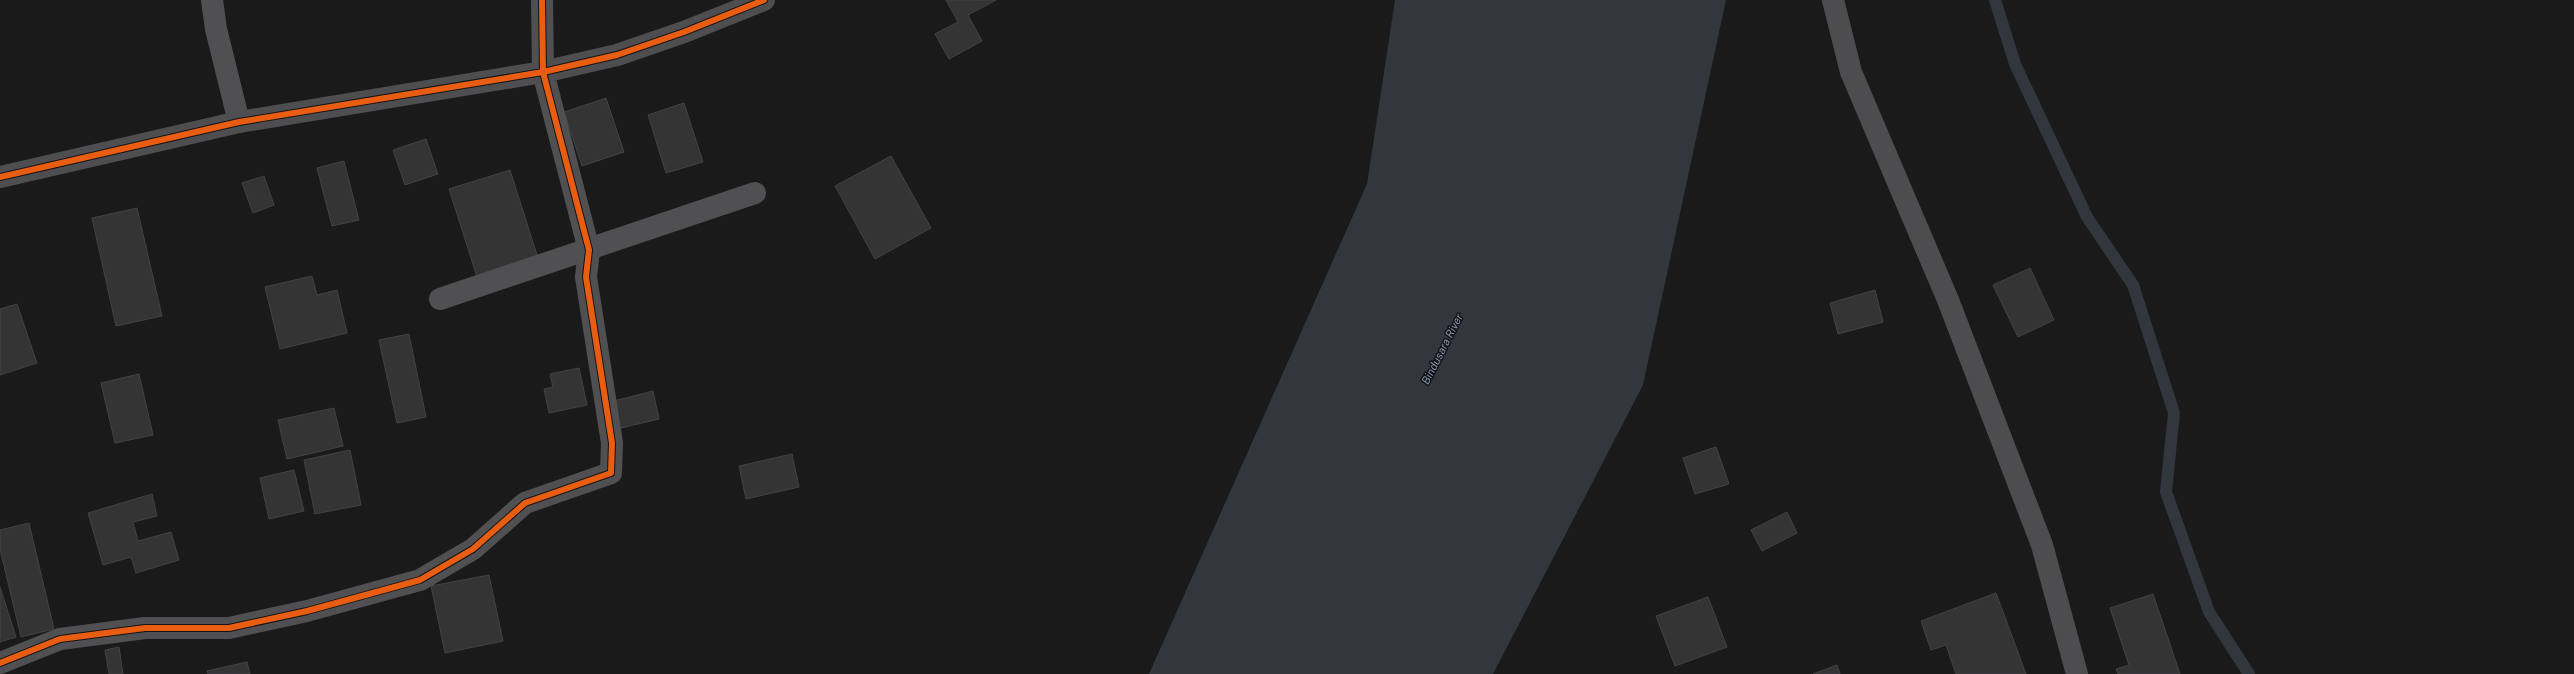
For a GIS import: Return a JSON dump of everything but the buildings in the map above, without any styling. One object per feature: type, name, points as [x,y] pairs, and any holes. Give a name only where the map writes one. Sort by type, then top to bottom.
[{"type":"main road","points":[[1832,0],[1851,72],[1948,300],[2042,545],[2077,674]]},
{"type":"street","points":[[212,0],[216,29],[239,122]]},
{"type":"street","points":[[0,663],[60,639],[144,628],[229,628],[307,611],[420,580],[473,549],[525,503],[611,473],[612,443],[586,278],[589,250],[543,72],[542,0]]},
{"type":"street","points":[[0,177],[239,122],[543,72],[617,55],[684,32],[764,0]]},
{"type":"street","points":[[440,299],[755,193]]},
{"type":"water","name":"Bindusara River","points":[[1395,0],[1726,0],[1643,385],[1493,674],[1149,674],[1367,184]]},
{"type":"waterway","points":[[1995,0],[2015,64],[2087,217],[2133,285],[2174,413],[2166,492],[2209,612],[2249,674]]},
{"type":"cycle path","points":[[0,663],[60,639],[145,628],[229,628],[307,611],[420,580],[473,549],[525,503],[611,473],[612,443],[586,277],[589,250],[543,72],[542,0]]},
{"type":"cycle path","points":[[0,177],[239,122],[543,72],[617,55],[684,32],[764,0]]}]
